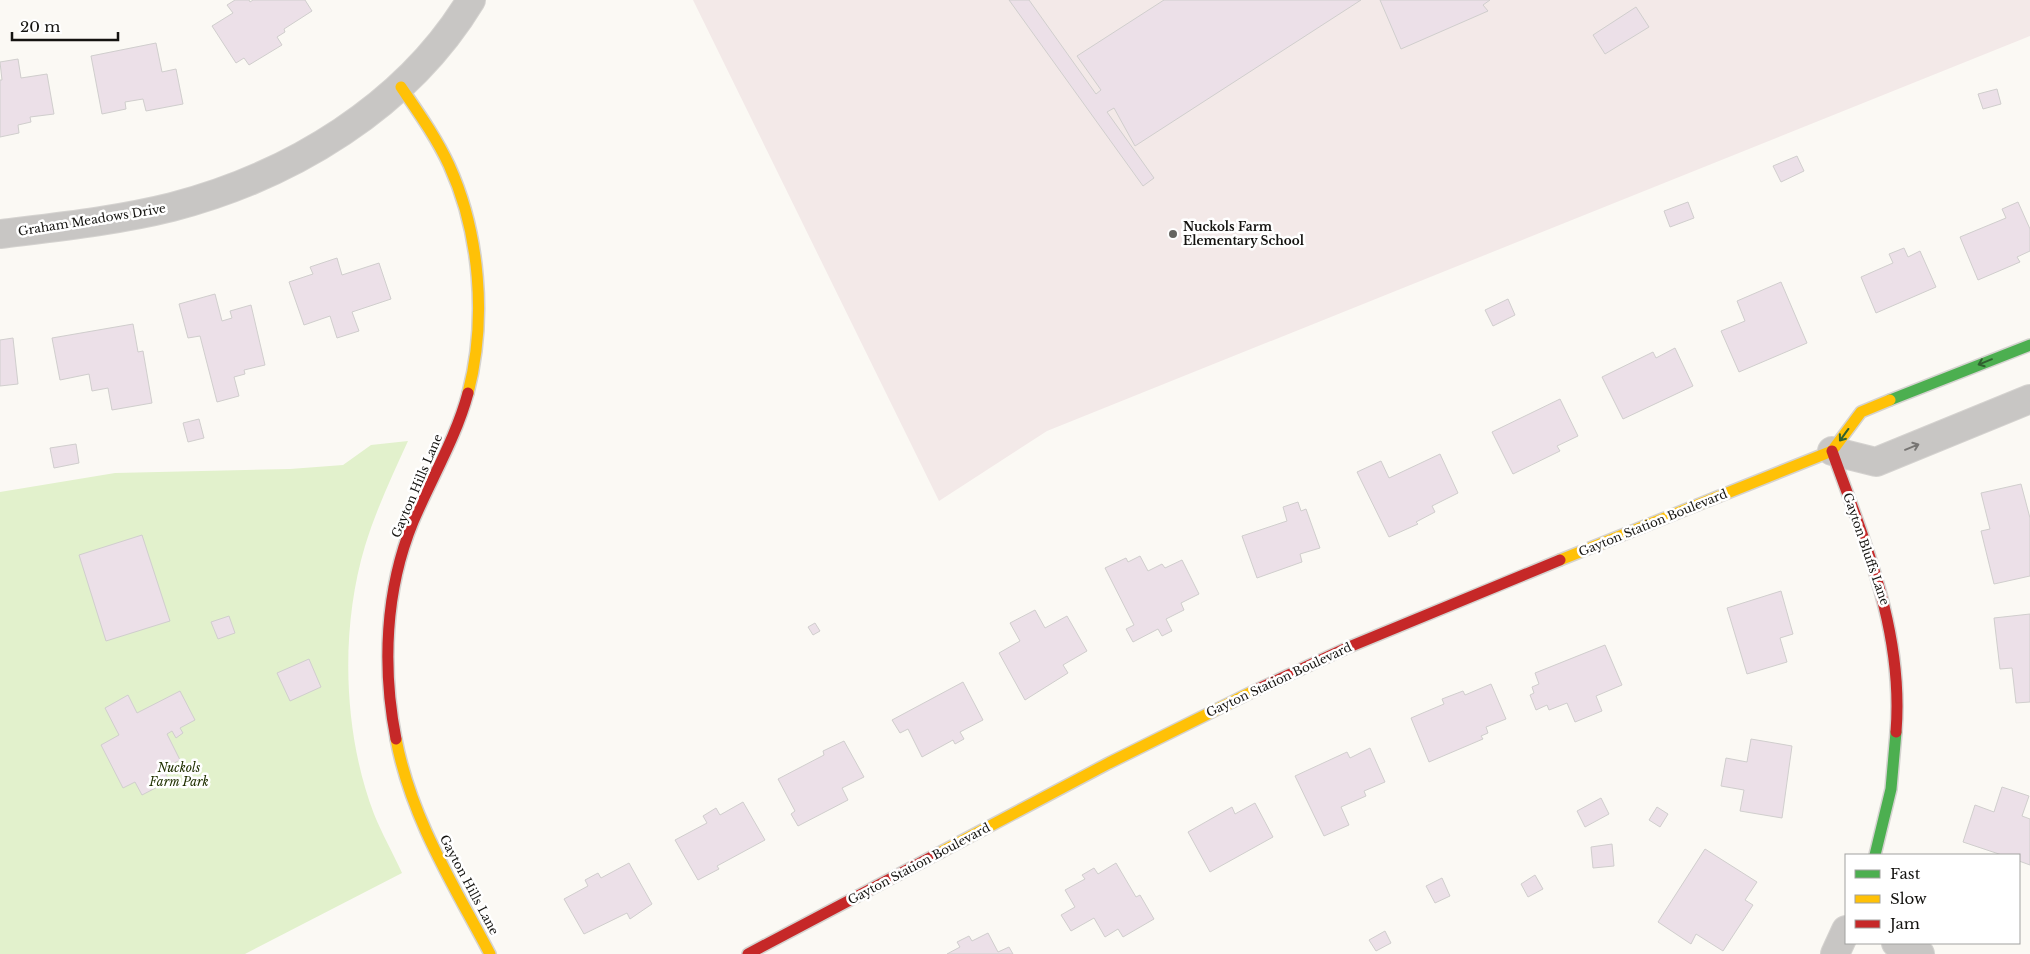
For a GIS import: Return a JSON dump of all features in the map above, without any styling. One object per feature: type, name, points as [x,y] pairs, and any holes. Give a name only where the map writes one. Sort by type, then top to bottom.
[{"type":"street","name":"Graham Meadows Drive","points":[[0,234],[173,207],[265,174],[316,147],[366,116],[401,87],[432,55],[459,20],[471,0]]},
{"type":"street","name":"Gayton Hills Lane","points":[[401,87],[440,147],[451,169],[465,213],[477,270],[478,304],[473,365],[462,416],[412,526],[400,564],[389,627],[390,710],[400,758],[412,799],[434,852],[490,954]]},
{"type":"street","points":[[2030,344],[1861,412],[1832,451],[1876,462],[2030,400]]},
{"type":"street","name":"Gayton Bluffs Lane","points":[[1832,451],[1878,579],[1890,631],[1898,704],[1890,789],[1875,854]]},
{"type":"street","name":"Gayton Station Boulevard","points":[[748,954],[1109,764],[1246,695],[1349,647],[1832,451]]},
{"type":"street","points":[[1835,954],[1845,932]]},
{"type":"street","points":[[1898,944],[1920,954]]},
{"type":"shaded area","name":"Nuckols Farm Elementary School","points":[[693,0],[2030,0],[2030,36],[1047,431],[939,501]]},
{"type":"green space","name":"Nuckols Farm Park","points":[[408,441],[379,506],[365,546],[357,578],[349,646],[348,681],[356,750],[364,783],[374,814],[402,873],[245,954],[0,954],[0,492],[115,473],[290,469],[343,465],[371,445]]},
{"type":"building","points":[[235,0],[249,0],[250,2],[253,0],[305,0],[312,11],[284,29],[285,32],[277,37],[282,45],[249,65],[244,58],[236,63],[212,26],[233,13],[227,5]]},
{"type":"building","points":[[1009,0],[1029,0],[1096,94],[1101,90],[1077,56],[1164,0],[1361,0],[1135,146],[1114,108],[1107,112],[1154,178],[1143,186]]},
{"type":"building","points":[[1380,0],[1490,0],[1483,5],[1488,11],[1401,49]]},
{"type":"building","points":[[1636,7],[1649,27],[1605,54],[1593,35]]},
{"type":"building","points":[[156,43],[162,72],[176,69],[183,104],[146,111],[143,99],[125,102],[126,109],[102,114],[91,56]]},
{"type":"building","points":[[18,59],[21,78],[47,74],[54,114],[30,117],[31,122],[18,125],[19,133],[0,137],[0,80],[2,80],[0,62]]},
{"type":"building","points":[[1997,89],[2001,104],[1983,109],[1978,94]]},
{"type":"building","points":[[1797,156],[1804,171],[1781,182],[1773,166]]},
{"type":"building","points":[[1688,202],[1694,218],[1670,227],[1664,211]]},
{"type":"building","points":[[2018,202],[2030,229],[2030,251],[2017,257],[2020,262],[1978,280],[1960,237],[2006,218],[2002,209]]},
{"type":"building","points":[[1904,248],[1908,257],[1920,251],[1936,287],[1876,313],[1861,277],[1893,263],[1889,254]]},
{"type":"building","points":[[337,258],[342,275],[379,263],[391,299],[352,312],[359,331],[337,338],[330,316],[304,325],[289,282],[313,274],[310,267]]},
{"type":"building","points":[[1781,282],[1807,343],[1739,372],[1721,331],[1745,321],[1737,301]]},
{"type":"building","points":[[215,294],[222,321],[232,318],[230,311],[251,305],[265,365],[244,370],[245,374],[234,377],[239,396],[217,402],[200,336],[188,338],[179,304]]},
{"type":"building","points":[[1508,299],[1515,315],[1493,326],[1485,310]]},
{"type":"building","points":[[133,324],[138,352],[143,351],[152,403],[112,410],[108,388],[92,391],[89,374],[60,380],[52,338]]},
{"type":"building","points":[[13,338],[18,384],[0,386],[0,340]]},
{"type":"building","points":[[1675,348],[1693,386],[1623,419],[1602,377],[1653,352],[1656,358]]},
{"type":"building","points":[[1560,399],[1578,436],[1557,446],[1560,451],[1513,474],[1492,432]]},
{"type":"building","points":[[199,419],[204,438],[188,442],[183,423]]},
{"type":"building","points":[[76,444],[79,463],[54,468],[50,448]]},
{"type":"building","points":[[1440,454],[1458,493],[1432,506],[1435,512],[1416,522],[1418,524],[1389,537],[1357,472],[1381,461],[1389,478]]},
{"type":"building","points":[[2021,484],[2030,518],[2030,576],[1994,584],[1981,531],[1990,529],[1981,493]]},
{"type":"building","points":[[1298,502],[1301,511],[1306,509],[1320,548],[1300,554],[1302,562],[1257,578],[1242,536],[1287,521],[1283,507]]},
{"type":"building","points":[[142,535],[170,621],[106,641],[79,555]]},
{"type":"building","points":[[1140,556],[1148,571],[1162,564],[1165,568],[1182,560],[1199,594],[1181,603],[1184,610],[1166,619],[1172,631],[1162,636],[1158,629],[1133,642],[1126,629],[1134,625],[1105,568],[1126,558],[1128,562]]},
{"type":"building","points":[[1781,591],[1793,634],[1780,638],[1787,662],[1747,674],[1727,608]]},
{"type":"building","points":[[1035,610],[1045,628],[1067,616],[1087,651],[1063,665],[1068,673],[1025,700],[999,653],[1020,641],[1010,623]]},
{"type":"building","points":[[2030,614],[2030,702],[2016,703],[2012,668],[2000,669],[1994,618]]},
{"type":"building","points":[[229,616],[235,633],[218,639],[211,622]]},
{"type":"building","points":[[815,623],[820,631],[813,635],[808,627]]},
{"type":"building","points":[[1605,645],[1622,685],[1596,696],[1602,711],[1575,722],[1567,703],[1549,710],[1547,705],[1536,710],[1530,695],[1534,693],[1532,687],[1539,684],[1535,673]]},
{"type":"building","points":[[309,659],[321,687],[290,701],[277,673]]},
{"type":"building","points":[[963,682],[983,720],[960,732],[964,739],[955,744],[953,740],[922,757],[908,729],[900,733],[892,720]]},
{"type":"building","points":[[1491,684],[1506,719],[1486,727],[1488,733],[1481,736],[1483,739],[1429,762],[1411,718],[1444,704],[1442,699],[1463,691],[1465,695]]},
{"type":"building","points":[[180,691],[195,720],[180,728],[183,733],[176,738],[172,731],[167,734],[180,760],[163,769],[169,781],[142,795],[135,782],[123,788],[101,745],[119,735],[105,708],[128,695],[137,713]]},
{"type":"building","points":[[1751,739],[1792,746],[1782,818],[1740,811],[1744,790],[1721,786],[1726,758],[1747,762]]},
{"type":"building","points":[[844,741],[864,777],[842,788],[848,800],[798,826],[791,814],[795,811],[778,779],[824,755],[823,751]]},
{"type":"building","points":[[1370,748],[1385,782],[1364,791],[1366,796],[1341,807],[1349,825],[1324,836],[1295,776],[1347,752],[1350,758]]},
{"type":"building","points":[[2002,787],[2029,796],[2022,816],[2030,819],[2030,865],[2020,861],[2020,854],[1999,854],[1963,842],[1975,805],[1994,812]]},
{"type":"building","points":[[1601,798],[1609,814],[1585,827],[1577,811]]},
{"type":"building","points":[[743,802],[765,840],[717,866],[719,869],[698,880],[675,840],[707,823],[703,816],[716,808],[720,815]]},
{"type":"building","points":[[1255,803],[1273,837],[1210,872],[1188,832],[1232,807],[1235,814]]},
{"type":"building","points":[[1657,807],[1668,814],[1660,827],[1649,820]]},
{"type":"building","points":[[1612,844],[1614,866],[1593,868],[1591,847]]},
{"type":"building","points":[[1705,849],[1757,882],[1745,900],[1753,905],[1723,951],[1696,934],[1691,944],[1658,922]]},
{"type":"building","points":[[629,863],[652,904],[630,919],[627,913],[584,934],[564,899],[588,886],[585,880],[598,873],[601,878]]},
{"type":"building","points":[[1116,863],[1136,897],[1140,895],[1154,919],[1123,937],[1118,929],[1105,937],[1094,918],[1071,931],[1061,915],[1075,907],[1065,890],[1085,879],[1082,875],[1094,868],[1098,874]]},
{"type":"building","points":[[1535,875],[1543,889],[1528,897],[1521,884]]},
{"type":"building","points":[[1442,878],[1450,896],[1435,903],[1426,886]]},
{"type":"building","points":[[1385,931],[1391,943],[1376,951],[1369,940]]},
{"type":"building","points":[[988,933],[998,952],[1009,947],[1013,954],[947,954],[960,947],[957,942],[969,936],[972,941]]},
{"type":"traffic: fast","points":[[1890,400],[2030,345]]},
{"type":"traffic: fast","points":[[1875,854],[1891,789],[1896,732]]},
{"type":"traffic: slow","points":[[401,87],[444,155],[468,219],[474,248],[479,307],[474,365],[468,393]]},
{"type":"traffic: slow","points":[[1560,560],[1832,451],[1861,412],[1890,400]]},
{"type":"traffic: slow","points":[[939,853],[1109,763],[1256,690]]},
{"type":"traffic: slow","points":[[396,739],[403,768],[423,823],[448,876],[490,954]]},
{"type":"traffic: jam","points":[[396,739],[389,685],[388,657],[389,629],[397,575],[413,522],[457,426],[468,393]]},
{"type":"traffic: jam","points":[[1832,451],[1869,554],[1888,623],[1897,695],[1896,732]]},
{"type":"traffic: jam","points":[[1256,690],[1349,647],[1560,560]]},
{"type":"traffic: jam","points":[[748,954],[939,853]]},
{"type":"place","name":"Nuckols Farm Elementary School","points":[[1173,234]]}]
